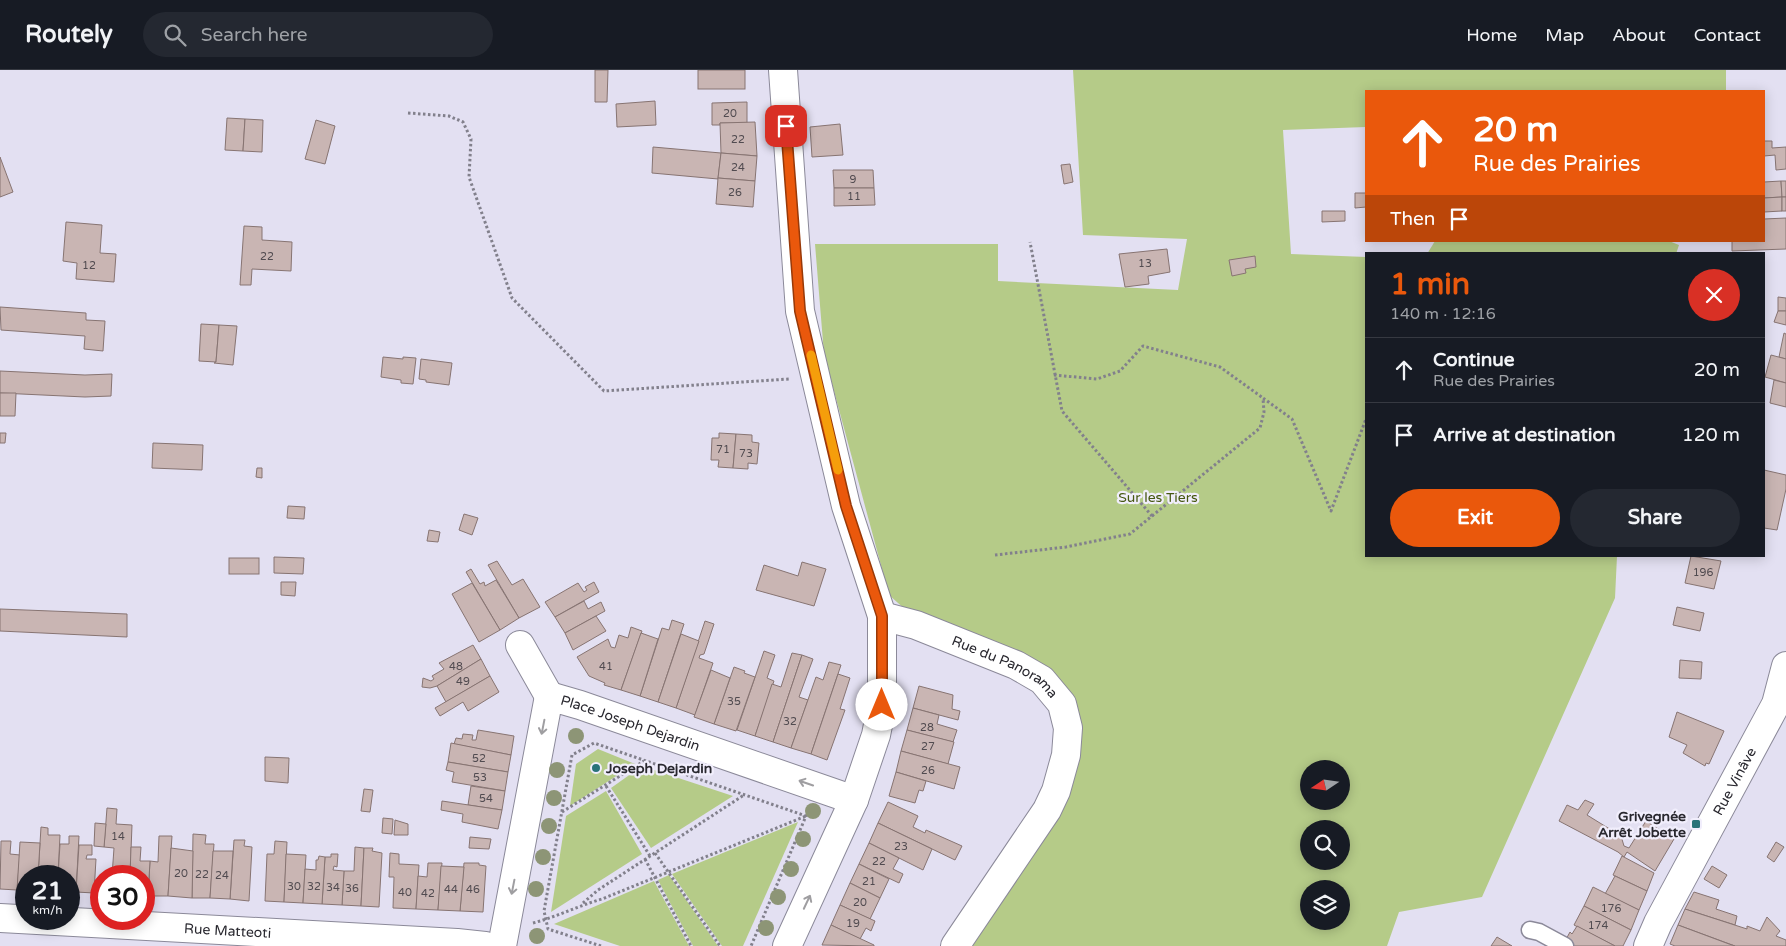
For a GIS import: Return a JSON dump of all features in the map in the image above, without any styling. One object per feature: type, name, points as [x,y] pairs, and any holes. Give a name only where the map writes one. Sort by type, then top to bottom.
[{"type":"street","points":[[782,70],[800,311],[846,506],[882,616],[882,705],[876,735],[854,800],[787,946]]},
{"type":"street","name":"Rue du Panorama","points":[[882,616],[916,625],[1016,665],[1042,680],[1062,704],[1068,728],[1066,755],[1056,791],[1048,810],[955,946]]},
{"type":"street","name":"Place Joseph Dejardin","points":[[497,941],[549,696],[520,645]]},
{"type":"street","name":"Rue Vinâve","points":[[1648,946],[1658,923],[1776,704],[1786,666]]},
{"type":"street","name":"Place Joseph Dejardin","points":[[549,696],[854,800]]},
{"type":"street","name":"Rue Matteoti","points":[[0,918],[457,943],[497,941]]},
{"type":"lane","points":[[1530,930],[1539,932],[1565,946]]},
{"type":"path","points":[[408,113],[449,116],[463,122],[471,139],[469,177],[512,298],[604,391],[816,377]]},
{"type":"path","points":[[1030,242],[1062,411],[1152,516]]},
{"type":"path","points":[[1054,375],[1097,379],[1120,371],[1143,346],[1220,367],[1292,418],[1331,511],[1365,422]]},
{"type":"path","points":[[995,555],[1066,547],[1130,534],[1260,428],[1264,412],[1263,398]]},
{"type":"path","points":[[601,946],[548,929],[544,911],[572,755],[594,743],[806,816]]},
{"type":"path","points":[[562,812],[606,786],[644,760]]},
{"type":"path","points":[[606,786],[650,856]]},
{"type":"path","points":[[581,905],[598,890],[744,794]]},
{"type":"path","points":[[497,941],[581,905],[602,899],[806,816]]},
{"type":"path","points":[[752,946],[806,816]]},
{"type":"path","points":[[655,853],[720,946]]},
{"type":"path","points":[[645,860],[691,946]]},
{"type":"green space","name":"Sur les Tiers","points":[[1073,70],[1726,70],[1726,90],[1365,90],[1365,127],[1283,130],[1291,254],[1365,257],[1365,557],[1617,557],[1615,598],[1482,897],[1399,912],[1387,946],[967,946],[1044,838],[1070,704],[907,611],[889,595],[824,354],[815,244],[998,244],[998,281],[1178,290],[1187,239],[1083,235]]},
{"type":"green space","points":[[1434,242],[1672,242],[1679,245],[1677,252],[1428,252]]},
{"type":"green space","points":[[598,749],[635,764],[570,806],[576,764]]},
{"type":"green space","points":[[642,766],[733,796],[651,848],[611,788]]},
{"type":"green space","points":[[606,791],[642,854],[551,912],[566,816]]},
{"type":"green space","points":[[798,822],[743,946],[722,946],[672,874]]},
{"type":"green space","points":[[669,875],[718,946],[693,946],[658,880]]},
{"type":"green space","points":[[654,881],[689,946],[620,946],[554,924]]},
{"type":"building","points":[[595,70],[608,70],[607,102],[595,102]]},
{"type":"building","points":[[698,70],[745,70],[745,89],[698,89]]},
{"type":"building","points":[[655,101],[656,125],[617,127],[616,104]]},
{"type":"building","points":[[747,102],[747,123],[720,123],[720,125],[712,125],[712,103]]},
{"type":"building","points":[[227,118],[245,119],[243,151],[225,150]]},
{"type":"building","points":[[245,119],[263,120],[262,152],[243,151]]},
{"type":"building","points":[[316,120],[335,126],[325,164],[305,159]]},
{"type":"building","points":[[755,122],[757,156],[721,153],[720,123]]},
{"type":"building","points":[[840,124],[843,155],[812,157],[810,127]]},
{"type":"building","points":[[1765,141],[1772,141],[1772,148],[1786,147],[1786,169],[1776,170],[1775,155],[1765,156]]},
{"type":"building","points":[[653,147],[721,153],[718,179],[652,173]]},
{"type":"building","points":[[721,153],[757,156],[755,181],[718,178]]},
{"type":"building","points":[[0,157],[13,192],[0,197]]},
{"type":"building","points":[[1070,164],[1073,182],[1064,184],[1061,165]]},
{"type":"building","points":[[833,170],[873,170],[874,188],[834,188]]},
{"type":"building","points":[[718,178],[755,181],[753,207],[716,204]]},
{"type":"building","points":[[1781,181],[1782,197],[1765,198],[1765,182]]},
{"type":"building","points":[[1781,181],[1786,181],[1786,197],[1782,197]]},
{"type":"building","points":[[834,188],[874,188],[875,205],[834,206]]},
{"type":"building","points":[[1355,193],[1365,193],[1365,207],[1355,208]]},
{"type":"building","points":[[1782,197],[1782,211],[1765,212],[1765,198]]},
{"type":"building","points":[[1782,197],[1786,197],[1786,211],[1782,211]]},
{"type":"building","points":[[1322,211],[1345,211],[1345,221],[1322,222]]},
{"type":"building","points":[[1786,218],[1786,249],[1732,251],[1732,242],[1765,242],[1765,219]]},
{"type":"building","points":[[66,222],[102,225],[100,253],[116,254],[114,282],[76,279],[77,263],[63,261]]},
{"type":"building","points":[[244,226],[262,227],[262,240],[292,242],[291,271],[252,269],[251,285],[240,285]]},
{"type":"building","points":[[1167,249],[1170,272],[1148,276],[1149,284],[1125,287],[1119,254]]},
{"type":"building","points":[[1255,256],[1256,267],[1245,269],[1246,273],[1232,276],[1229,260]]},
{"type":"building","points":[[1778,297],[1786,298],[1786,311],[1778,311]]},
{"type":"building","points":[[0,307],[86,313],[86,320],[105,321],[103,351],[84,349],[85,336],[1,330]]},
{"type":"building","points":[[1778,311],[1786,311],[1786,325],[1774,322]]},
{"type":"building","points":[[201,324],[219,325],[216,362],[199,361]]},
{"type":"building","points":[[219,325],[237,326],[233,365],[214,363],[216,362]]},
{"type":"building","points":[[1784,333],[1786,334],[1786,359],[1779,357]]},
{"type":"building","points":[[1771,355],[1786,359],[1786,383],[1765,377]]},
{"type":"building","points":[[383,357],[416,358],[413,384],[401,383],[401,380],[381,377]]},
{"type":"building","points":[[421,359],[452,363],[449,385],[426,382],[426,380],[419,379]]},
{"type":"building","points":[[0,371],[85,375],[112,374],[111,396],[85,397],[0,393]]},
{"type":"building","points":[[1774,380],[1786,383],[1786,407],[1770,403]]},
{"type":"building","points":[[0,393],[16,393],[15,416],[0,416]]},
{"type":"building","points":[[0,433],[6,433],[5,443],[0,443]]},
{"type":"building","points":[[719,433],[736,434],[733,468],[718,467],[719,460],[711,460],[712,438],[719,438]]},
{"type":"building","points":[[736,434],[752,435],[752,442],[759,443],[757,464],[748,463],[748,469],[733,468]]},
{"type":"building","points":[[153,443],[203,445],[202,470],[152,468]]},
{"type":"building","points":[[257,468],[262,468],[262,478],[256,477]]},
{"type":"building","points":[[1765,470],[1786,475],[1786,489],[1777,530],[1765,528]]},
{"type":"building","points":[[288,506],[305,507],[304,519],[287,518]]},
{"type":"building","points":[[464,514],[478,518],[472,535],[459,530]]},
{"type":"building","points":[[429,530],[440,532],[438,542],[427,541]]},
{"type":"building","points":[[274,557],[304,558],[303,574],[274,573]]},
{"type":"building","points":[[1691,557],[1721,561],[1714,589],[1685,583]]},
{"type":"building","points":[[229,558],[259,558],[259,574],[229,574]]},
{"type":"building","points":[[497,561],[512,585],[523,579],[540,607],[519,618],[488,565]]},
{"type":"building","points":[[802,562],[826,569],[814,606],[756,590],[764,565],[798,576]]},
{"type":"building","points":[[471,569],[480,584],[484,582],[485,586],[496,580],[519,618],[500,630],[466,572]]},
{"type":"building","points":[[281,582],[296,582],[295,596],[281,595]]},
{"type":"building","points":[[594,582],[599,592],[555,617],[545,602],[578,583],[584,592],[587,590],[585,587]]},
{"type":"building","points":[[472,583],[500,630],[479,642],[452,594]]},
{"type":"building","points":[[584,601],[588,609],[601,602],[605,611],[565,633],[555,617]]},
{"type":"building","points":[[1677,607],[1704,613],[1700,631],[1673,625]]},
{"type":"building","points":[[0,609],[127,614],[127,637],[0,631]]},
{"type":"building","points":[[596,616],[606,631],[573,650],[565,633]]},
{"type":"building","points":[[672,620],[684,624],[658,702],[640,696],[662,628],[669,630]]},
{"type":"building","points":[[705,621],[714,624],[704,654],[700,655],[699,658],[713,663],[695,715],[676,708]]},
{"type":"building","points":[[631,627],[642,631],[621,690],[604,685],[605,683],[589,676],[577,657],[608,639],[611,647],[615,648],[619,635],[628,638]]},
{"type":"building","points":[[641,633],[658,639],[640,696],[621,690]]},
{"type":"building","points":[[681,634],[699,641],[676,708],[658,702]]},
{"type":"building","points":[[473,645],[481,659],[437,686],[430,688],[422,687],[423,678],[431,681],[434,679],[432,676],[444,669],[439,663]]},
{"type":"building","points":[[764,651],[775,655],[767,678],[774,681],[755,736],[737,730]]},
{"type":"building","points":[[792,653],[802,655],[773,742],[755,736],[772,684],[781,687]]},
{"type":"building","points":[[802,655],[813,659],[799,697],[808,700],[791,748],[773,742]]},
{"type":"building","points":[[481,659],[490,676],[446,702],[437,686]]},
{"type":"building","points":[[1680,660],[1702,662],[1701,679],[1679,678]]},
{"type":"building","points":[[829,662],[841,665],[811,754],[791,748],[816,677],[823,680]]},
{"type":"building","points":[[734,667],[755,677],[736,731],[714,724]]},
{"type":"building","points":[[711,670],[730,678],[714,724],[694,717]]},
{"type":"building","points":[[838,674],[850,678],[840,709],[845,710],[827,760],[811,754]]},
{"type":"building","points":[[490,676],[499,692],[468,711],[463,702],[440,716],[435,708]]},
{"type":"building","points":[[919,686],[953,695],[952,709],[960,711],[958,720],[913,708]]},
{"type":"building","points":[[913,708],[939,715],[937,724],[957,730],[953,742],[907,730]]},
{"type":"building","points":[[1677,712],[1724,731],[1709,764],[1706,763],[1705,766],[1683,753],[1687,745],[1669,737]]},
{"type":"building","points":[[478,730],[514,736],[511,755],[454,744],[456,738],[462,739],[463,734],[473,735],[472,740],[476,740]]},
{"type":"building","points":[[907,730],[954,742],[948,764],[901,751]]},
{"type":"building","points":[[451,743],[511,755],[508,772],[448,762]]},
{"type":"building","points":[[901,751],[960,767],[954,789],[896,772]]},
{"type":"building","points":[[265,757],[289,758],[288,783],[265,781]]},
{"type":"building","points":[[448,762],[508,772],[505,791],[452,782],[454,772],[446,770]]},
{"type":"building","points":[[896,772],[926,781],[923,791],[919,790],[915,803],[889,796]]},
{"type":"building","points":[[471,786],[505,791],[502,810],[468,805]]},
{"type":"building","points":[[364,789],[373,790],[370,812],[361,811]]},
{"type":"building","points":[[1585,800],[1594,804],[1587,815],[1621,836],[1624,846],[1629,848],[1646,821],[1674,839],[1655,871],[1627,852],[1624,857],[1559,821],[1567,805],[1578,810]]},
{"type":"building","points":[[442,801],[502,810],[498,829],[462,822],[463,814],[441,810]]},
{"type":"building","points":[[888,802],[918,816],[913,827],[925,833],[926,830],[962,846],[955,860],[878,823]]},
{"type":"building","points":[[107,808],[117,809],[116,824],[132,825],[130,865],[113,865],[114,848],[104,847]]},
{"type":"building","points":[[383,818],[393,819],[392,834],[382,833]]},
{"type":"building","points":[[395,820],[408,824],[408,835],[394,835]]},
{"type":"building","points":[[95,823],[106,824],[104,847],[94,846]]},
{"type":"building","points":[[878,823],[932,849],[923,870],[869,843]]},
{"type":"building","points":[[41,827],[48,828],[48,835],[60,835],[59,865],[39,865]]},
{"type":"building","points":[[193,834],[206,835],[205,844],[214,844],[210,898],[192,898]]},
{"type":"building","points":[[69,836],[79,836],[77,865],[59,865],[60,844],[69,844]]},
{"type":"building","points":[[159,836],[172,836],[168,896],[155,896],[155,865],[150,865],[150,861],[158,862]]},
{"type":"building","points":[[470,837],[491,839],[489,849],[469,848]]},
{"type":"building","points":[[234,840],[245,840],[244,846],[252,847],[249,901],[230,899]]},
{"type":"building","points":[[1,841],[11,841],[10,854],[20,855],[19,865],[15,865],[15,890],[0,889]]},
{"type":"building","points":[[275,841],[287,842],[284,902],[265,901],[267,854],[274,854]]},
{"type":"building","points":[[20,842],[40,843],[39,865],[19,865]]},
{"type":"building","points":[[1776,842],[1784,847],[1774,862],[1767,857]]},
{"type":"building","points":[[869,843],[899,858],[893,869],[903,874],[899,883],[859,864]]},
{"type":"building","points":[[79,845],[92,845],[92,855],[87,855],[86,859],[96,859],[96,865],[90,865],[90,893],[80,892],[80,865],[78,865]]},
{"type":"building","points":[[131,847],[141,847],[140,861],[150,861],[150,865],[130,865]]},
{"type":"building","points":[[355,847],[364,848],[361,906],[342,905],[344,871],[354,871]]},
{"type":"building","points":[[171,848],[193,851],[192,898],[168,896]]},
{"type":"building","points":[[364,848],[373,848],[372,851],[382,853],[379,907],[361,906]]},
{"type":"building","points":[[213,851],[233,851],[230,899],[210,898]]},
{"type":"building","points":[[390,853],[399,854],[399,864],[419,865],[416,909],[393,908],[394,877],[389,877]]},
{"type":"building","points":[[286,854],[306,855],[303,903],[284,902]]},
{"type":"building","points":[[331,854],[338,854],[337,867],[334,866],[333,870],[344,871],[342,905],[322,904],[325,857],[331,857]]},
{"type":"building","points":[[319,856],[325,857],[322,904],[303,903],[305,869],[316,870],[316,860],[318,860]]},
{"type":"building","points":[[1622,856],[1654,873],[1647,891],[1613,875]]},
{"type":"building","points":[[428,863],[442,863],[438,910],[416,909],[418,876],[427,877]]},
{"type":"building","points":[[464,863],[479,863],[479,865],[486,866],[483,912],[460,911]]},
{"type":"building","points":[[859,864],[889,879],[880,898],[850,883]]},
{"type":"building","points":[[441,866],[464,867],[460,911],[438,910]]},
{"type":"building","points":[[1712,866],[1727,875],[1719,888],[1704,879]]},
{"type":"building","points":[[1615,876],[1647,891],[1639,910],[1605,894]]},
{"type":"building","points":[[850,883],[880,898],[870,919],[840,905]]},
{"type":"building","points":[[1593,887],[1639,910],[1631,930],[1584,906]]},
{"type":"building","points":[[1694,892],[1719,900],[1716,909],[1737,916],[1735,925],[1685,909]]},
{"type":"building","points":[[840,905],[875,921],[871,931],[866,928],[860,939],[831,925]]},
{"type":"building","points":[[1584,906],[1631,930],[1623,946],[1615,946],[1574,925]]},
{"type":"building","points":[[1685,909],[1747,929],[1747,926],[1760,931],[1767,917],[1780,931],[1776,936],[1786,940],[1786,946],[1735,946],[1678,925]]},
{"type":"building","points":[[831,925],[874,945],[874,946],[822,945]]},
{"type":"building","points":[[1678,925],[1735,946],[1675,946],[1670,944]]},
{"type":"building","points":[[1577,926],[1615,946],[1569,946],[1564,943],[1570,932],[1572,934]]},
{"type":"building","points":[[1497,937],[1512,946],[1491,946]]},
{"type":"slow traffic","points":[[811,355],[838,470]]},
{"type":"place","name":"Joseph Dejardin","points":[[596,768]]},
{"type":"place","name":"Grivegnée Arrêt Jobette","points":[[1696,824]]},
{"type":"route","points":[[786,126],[800,311],[846,506],[882,616],[882,705]]}]
